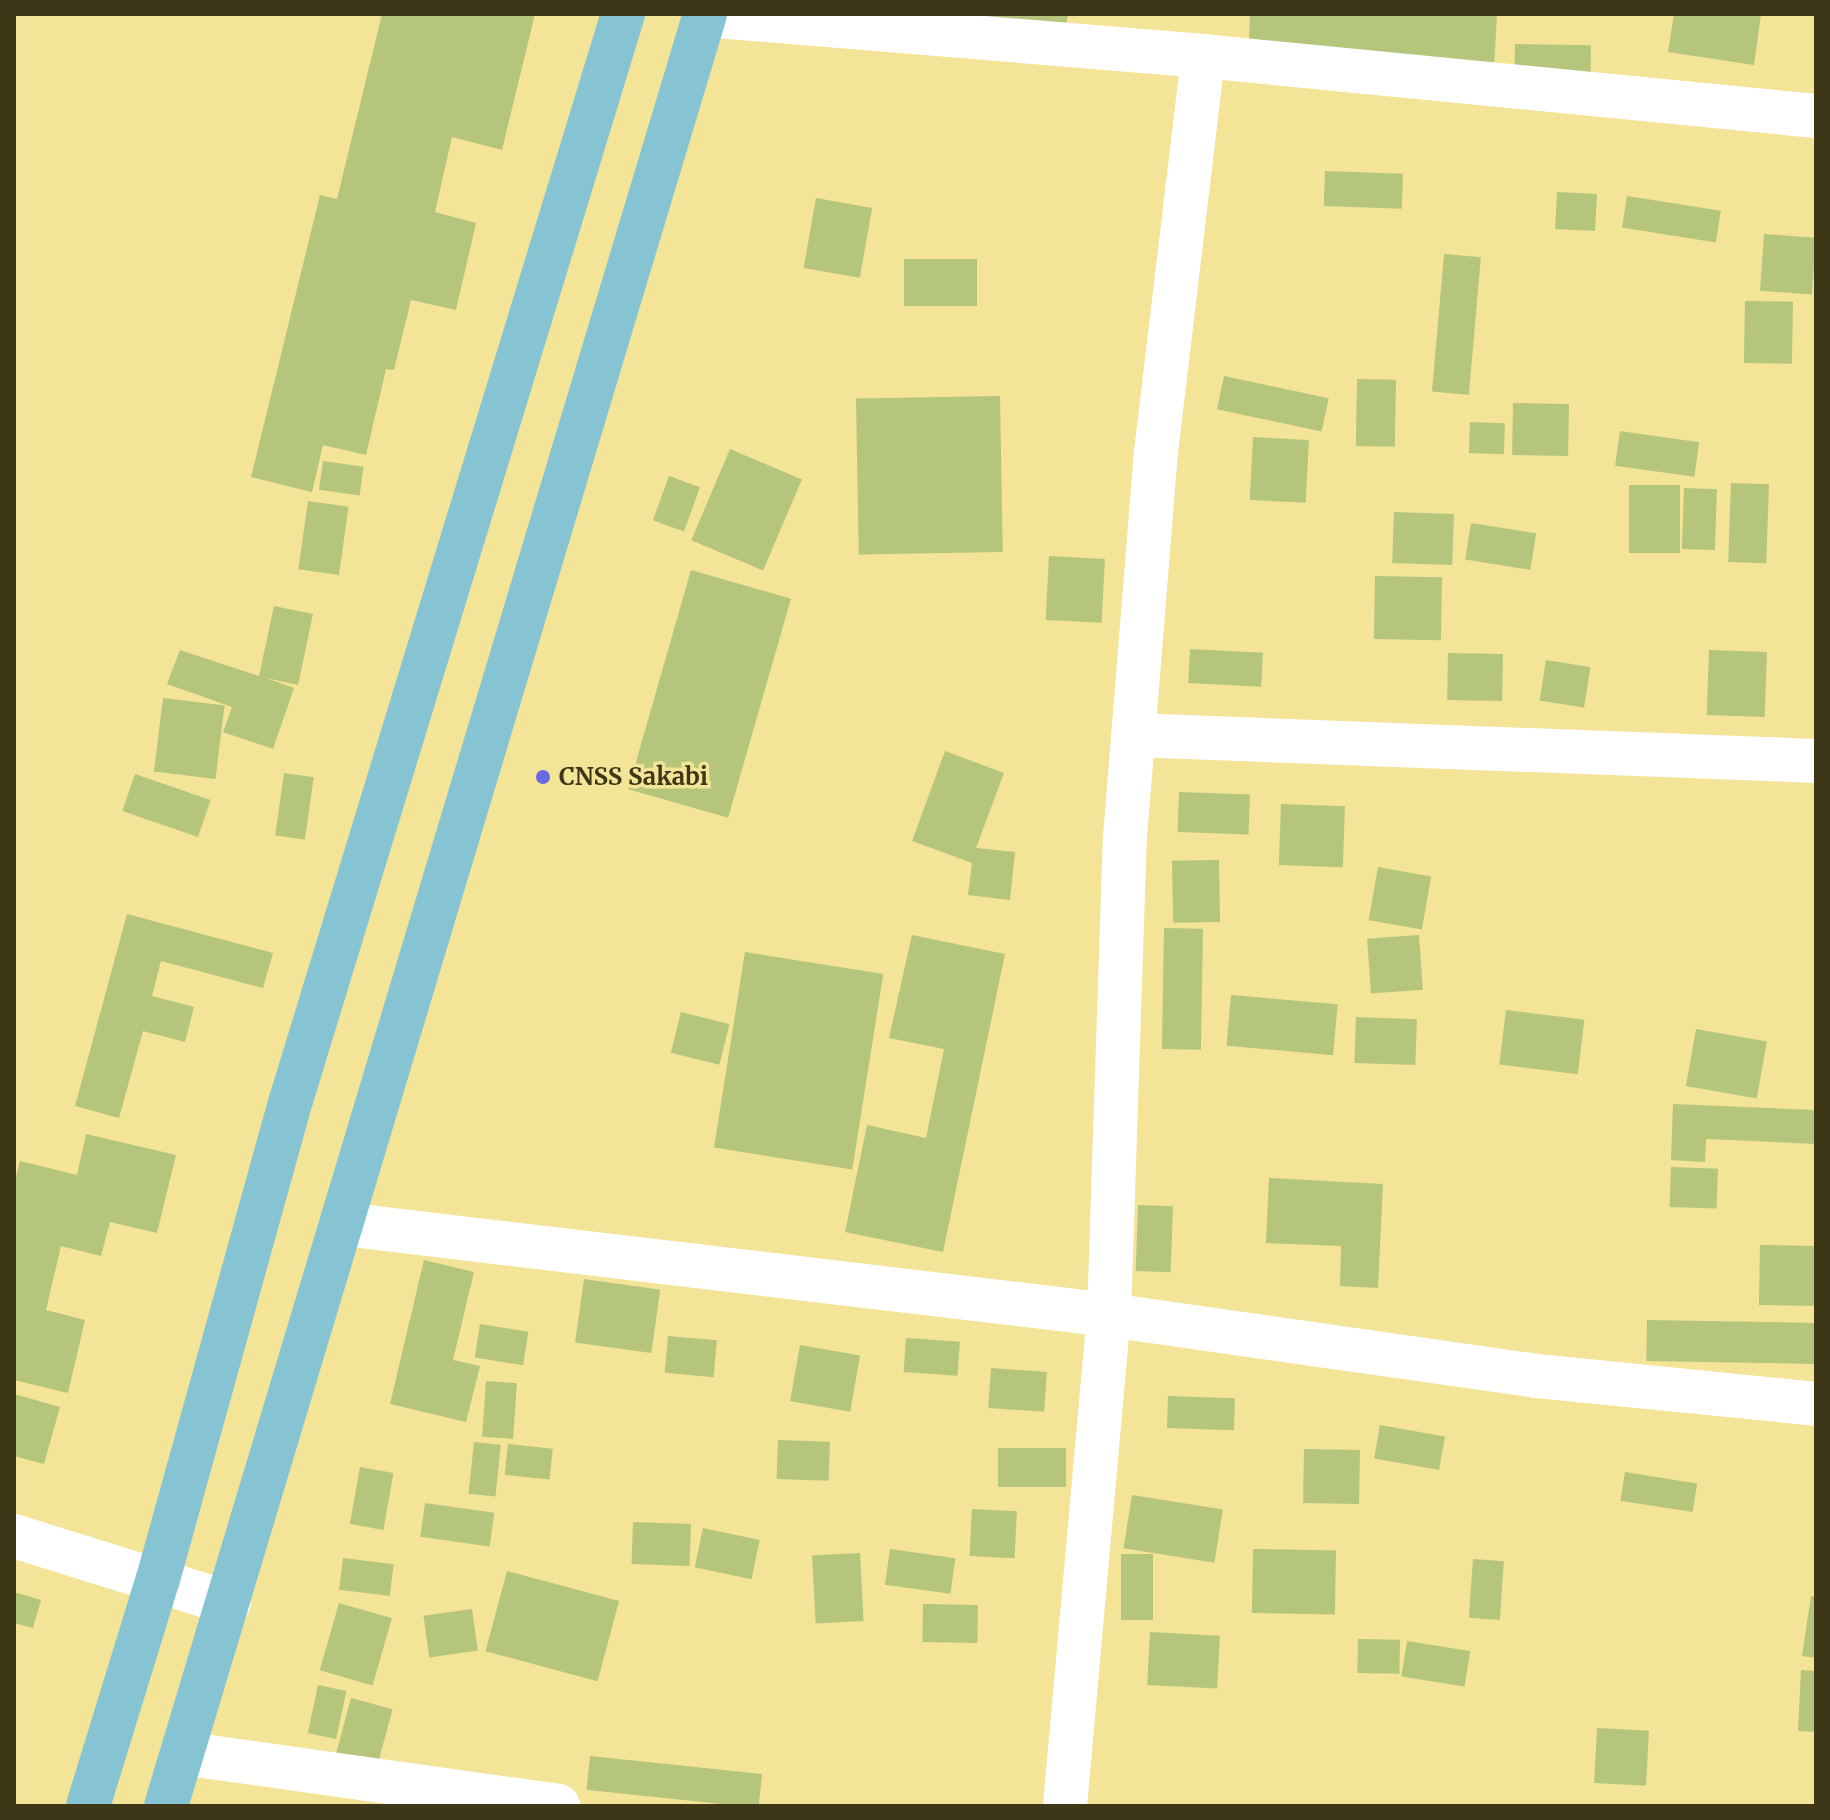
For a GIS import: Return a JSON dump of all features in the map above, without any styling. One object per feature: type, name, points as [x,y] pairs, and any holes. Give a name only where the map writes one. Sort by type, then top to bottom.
[{"type":"main road","points":[[88,1806],[158,1579],[291,1100],[623,14]]},
{"type":"main road","points":[[166,1806],[705,14]]},
{"type":"street","points":[[705,14],[1203,56],[1816,116]]},
{"type":"street","points":[[1065,1806],[1109,1315],[1125,837],[1156,452],[1203,56]]},
{"type":"street","points":[[1134,735],[1816,761]]},
{"type":"street","points":[[343,1224],[1109,1315],[1537,1376],[1816,1404]]},
{"type":"street","points":[[14,1536],[229,1603]]},
{"type":"street","points":[[182,1753],[558,1806]]},
{"type":"building","points":[[382,14],[535,14],[502,150],[452,137],[435,212],[476,223],[456,310],[411,300],[394,370],[386,369],[366,455],[323,445],[312,492],[251,477],[320,195],[337,199]]},
{"type":"building","points":[[965,14],[1068,14],[1065,30]]},
{"type":"building","points":[[1250,14],[1497,14],[1494,68],[1249,43]]},
{"type":"building","points":[[1674,14],[1761,14],[1754,65],[1668,52]]},
{"type":"building","points":[[1515,44],[1591,45],[1590,75],[1514,74]]},
{"type":"building","points":[[1325,171],[1403,174],[1402,209],[1324,206]]},
{"type":"building","points":[[1557,192],[1597,194],[1595,231],[1555,229]]},
{"type":"building","points":[[1627,196],[1721,211],[1716,242],[1622,228]]},
{"type":"building","points":[[816,198],[872,208],[860,278],[804,268]]},
{"type":"building","points":[[1764,234],[1816,238],[1812,294],[1760,291]]},
{"type":"building","points":[[1444,254],[1481,257],[1469,395],[1432,391]]},
{"type":"building","points":[[904,259],[977,259],[977,306],[904,306]]},
{"type":"building","points":[[1745,301],[1793,302],[1792,364],[1744,363]]},
{"type":"building","points":[[1224,376],[1329,398],[1322,432],[1217,409]]},
{"type":"building","points":[[1357,379],[1396,380],[1395,447],[1356,446]]},
{"type":"building","points":[[1000,396],[1003,552],[859,554],[856,399]]},
{"type":"building","points":[[1513,403],[1569,404],[1568,456],[1512,455]]},
{"type":"building","points":[[1470,422],[1505,423],[1504,454],[1469,453]]},
{"type":"building","points":[[1620,431],[1699,442],[1694,477],[1615,466]]},
{"type":"building","points":[[1253,437],[1309,440],[1306,503],[1250,500]]},
{"type":"building","points":[[730,449],[802,479],[763,571],[691,540]]},
{"type":"building","points":[[323,461],[364,467],[360,495],[319,490]]},
{"type":"building","points":[[669,476],[700,487],[684,531],[653,520]]},
{"type":"building","points":[[1731,483],[1769,484],[1766,563],[1728,562]]},
{"type":"building","points":[[1629,485],[1680,485],[1680,553],[1629,553]]},
{"type":"building","points":[[1684,488],[1717,489],[1715,550],[1682,549]]},
{"type":"building","points":[[308,501],[349,507],[339,575],[298,569]]},
{"type":"building","points":[[1394,512],[1454,514],[1452,565],[1392,563]]},
{"type":"building","points":[[1471,523],[1536,533],[1530,570],[1465,560]]},
{"type":"building","points":[[1049,556],[1105,559],[1102,623],[1046,620]]},
{"type":"building","points":[[691,570],[791,599],[728,818],[628,789]]},
{"type":"building","points":[[1375,576],[1442,577],[1441,640],[1374,639]]},
{"type":"building","points":[[274,606],[313,614],[298,685],[266,678],[294,688],[273,749],[223,732],[232,707],[167,684],[180,650],[259,676]]},
{"type":"building","points":[[1190,649],[1263,653],[1261,687],[1188,683]]},
{"type":"building","points":[[1709,650],[1767,652],[1765,717],[1707,715]]},
{"type":"building","points":[[1448,653],[1503,654],[1502,701],[1447,700]]},
{"type":"building","points":[[1546,660],[1590,667],[1584,708],[1540,700]]},
{"type":"building","points":[[163,698],[225,706],[216,779],[154,771]]},
{"type":"building","points":[[945,751],[1004,773],[976,848],[1015,852],[1010,900],[968,895],[972,863],[912,841]]},
{"type":"building","points":[[284,773],[314,777],[305,840],[275,835]]},
{"type":"building","points":[[135,774],[211,800],[198,837],[122,811]]},
{"type":"building","points":[[1179,792],[1250,794],[1249,834],[1178,832]]},
{"type":"building","points":[[1281,804],[1345,806],[1343,867],[1279,865]]},
{"type":"building","points":[[1219,860],[1220,922],[1173,923],[1172,861]]},
{"type":"building","points":[[1378,867],[1431,876],[1422,930],[1369,920]]},
{"type":"building","points":[[127,914],[273,953],[263,988],[161,961],[152,996],[194,1007],[185,1042],[143,1031],[119,1118],[75,1106]]},
{"type":"building","points":[[1164,928],[1203,929],[1201,1050],[1162,1049]]},
{"type":"building","points":[[912,935],[1005,954],[943,1252],[845,1232],[867,1125],[926,1138],[944,1049],[889,1038]]},
{"type":"building","points":[[1419,935],[1423,990],[1371,993],[1367,939]]},
{"type":"building","points":[[745,952],[883,974],[852,1169],[714,1148]]},
{"type":"building","points":[[1231,995],[1338,1004],[1333,1055],[1227,1046]]},
{"type":"building","points":[[1506,1010],[1584,1020],[1578,1074],[1499,1065]]},
{"type":"building","points":[[681,1012],[730,1024],[719,1065],[671,1053]]},
{"type":"building","points":[[1356,1017],[1417,1019],[1415,1065],[1354,1063]]},
{"type":"building","points":[[1696,1029],[1767,1042],[1757,1099],[1686,1086]]},
{"type":"building","points":[[1673,1104],[1816,1110],[1816,1144],[1706,1139],[1705,1162],[1671,1160]]},
{"type":"building","points":[[86,1134],[176,1155],[157,1233],[110,1222],[101,1256],[61,1246],[46,1310],[85,1320],[68,1393],[14,1380],[14,1184],[20,1161],[77,1175]]},
{"type":"building","points":[[1671,1167],[1718,1169],[1717,1209],[1670,1207]]},
{"type":"building","points":[[1269,1178],[1383,1184],[1378,1288],[1340,1286],[1341,1246],[1266,1243]]},
{"type":"building","points":[[1138,1205],[1173,1206],[1171,1272],[1136,1271]]},
{"type":"building","points":[[1760,1245],[1816,1246],[1815,1306],[1759,1305]]},
{"type":"building","points":[[424,1260],[474,1272],[453,1360],[480,1366],[466,1422],[390,1404]]},
{"type":"building","points":[[584,1279],[660,1290],[651,1353],[575,1342]]},
{"type":"building","points":[[1647,1320],[1816,1323],[1815,1364],[1646,1361]]},
{"type":"building","points":[[480,1324],[528,1332],[523,1365],[475,1358]]},
{"type":"building","points":[[668,1336],[717,1340],[714,1377],[665,1373]]},
{"type":"building","points":[[906,1338],[960,1342],[957,1376],[904,1372]]},
{"type":"building","points":[[800,1345],[860,1356],[850,1412],[790,1401]]},
{"type":"building","points":[[991,1368],[1047,1372],[1044,1412],[988,1408]]},
{"type":"building","points":[[486,1381],[517,1383],[513,1439],[482,1437]]},
{"type":"building","points":[[14,1394],[60,1407],[44,1464],[14,1456]]},
{"type":"building","points":[[1168,1396],[1235,1398],[1234,1430],[1167,1428]]},
{"type":"building","points":[[1380,1425],[1445,1436],[1439,1470],[1374,1458]]},
{"type":"building","points":[[778,1440],[830,1442],[829,1481],[777,1479]]},
{"type":"building","points":[[474,1442],[501,1445],[495,1497],[469,1494]]},
{"type":"building","points":[[508,1444],[553,1449],[550,1480],[505,1475]]},
{"type":"building","points":[[998,1448],[1066,1448],[1066,1487],[998,1487]]},
{"type":"building","points":[[1304,1449],[1360,1450],[1359,1504],[1303,1503]]},
{"type":"building","points":[[360,1467],[393,1473],[383,1530],[350,1524]]},
{"type":"building","points":[[1625,1472],[1697,1483],[1693,1512],[1620,1501]]},
{"type":"building","points":[[1132,1495],[1223,1509],[1214,1563],[1124,1548]]},
{"type":"building","points":[[425,1503],[494,1513],[490,1546],[420,1537]]},
{"type":"building","points":[[972,1509],[1017,1511],[1014,1558],[970,1556]]},
{"type":"building","points":[[633,1522],[691,1524],[689,1566],[632,1564]]},
{"type":"building","points":[[703,1528],[760,1540],[751,1579],[695,1567]]},
{"type":"building","points":[[890,1549],[955,1558],[950,1594],[885,1585]]},
{"type":"building","points":[[1253,1549],[1336,1550],[1335,1614],[1252,1613]]},
{"type":"building","points":[[860,1553],[864,1621],[816,1623],[812,1556]]},
{"type":"building","points":[[1121,1554],[1153,1554],[1153,1620],[1121,1620]]},
{"type":"building","points":[[343,1558],[394,1564],[390,1596],[339,1590]]},
{"type":"building","points":[[1473,1559],[1504,1561],[1500,1620],[1469,1618]]},
{"type":"building","points":[[507,1571],[619,1601],[598,1681],[486,1651]]},
{"type":"building","points":[[14,1592],[41,1600],[33,1628],[14,1623]]},
{"type":"building","points":[[1811,1596],[1816,1597],[1816,1658],[1802,1656]]},
{"type":"building","points":[[339,1603],[392,1618],[373,1685],[320,1670]]},
{"type":"building","points":[[923,1604],[978,1605],[977,1643],[922,1642]]},
{"type":"building","points":[[472,1609],[478,1651],[429,1657],[423,1616]]},
{"type":"building","points":[[1150,1632],[1220,1636],[1217,1689],[1147,1685]]},
{"type":"building","points":[[1358,1639],[1400,1640],[1399,1674],[1357,1673]]},
{"type":"building","points":[[1407,1641],[1470,1651],[1465,1687],[1401,1677]]},
{"type":"building","points":[[1801,1670],[1816,1671],[1816,1732],[1798,1731]]},
{"type":"building","points":[[318,1685],[346,1691],[336,1739],[308,1733]]},
{"type":"building","points":[[351,1698],[393,1709],[377,1766],[336,1755]]},
{"type":"building","points":[[1597,1728],[1649,1731],[1646,1786],[1594,1783]]},
{"type":"building","points":[[590,1756],[762,1774],[759,1806],[586,1790]]},
{"type":"place","name":"CNSS Sakabi","points":[[543,777]]}]
